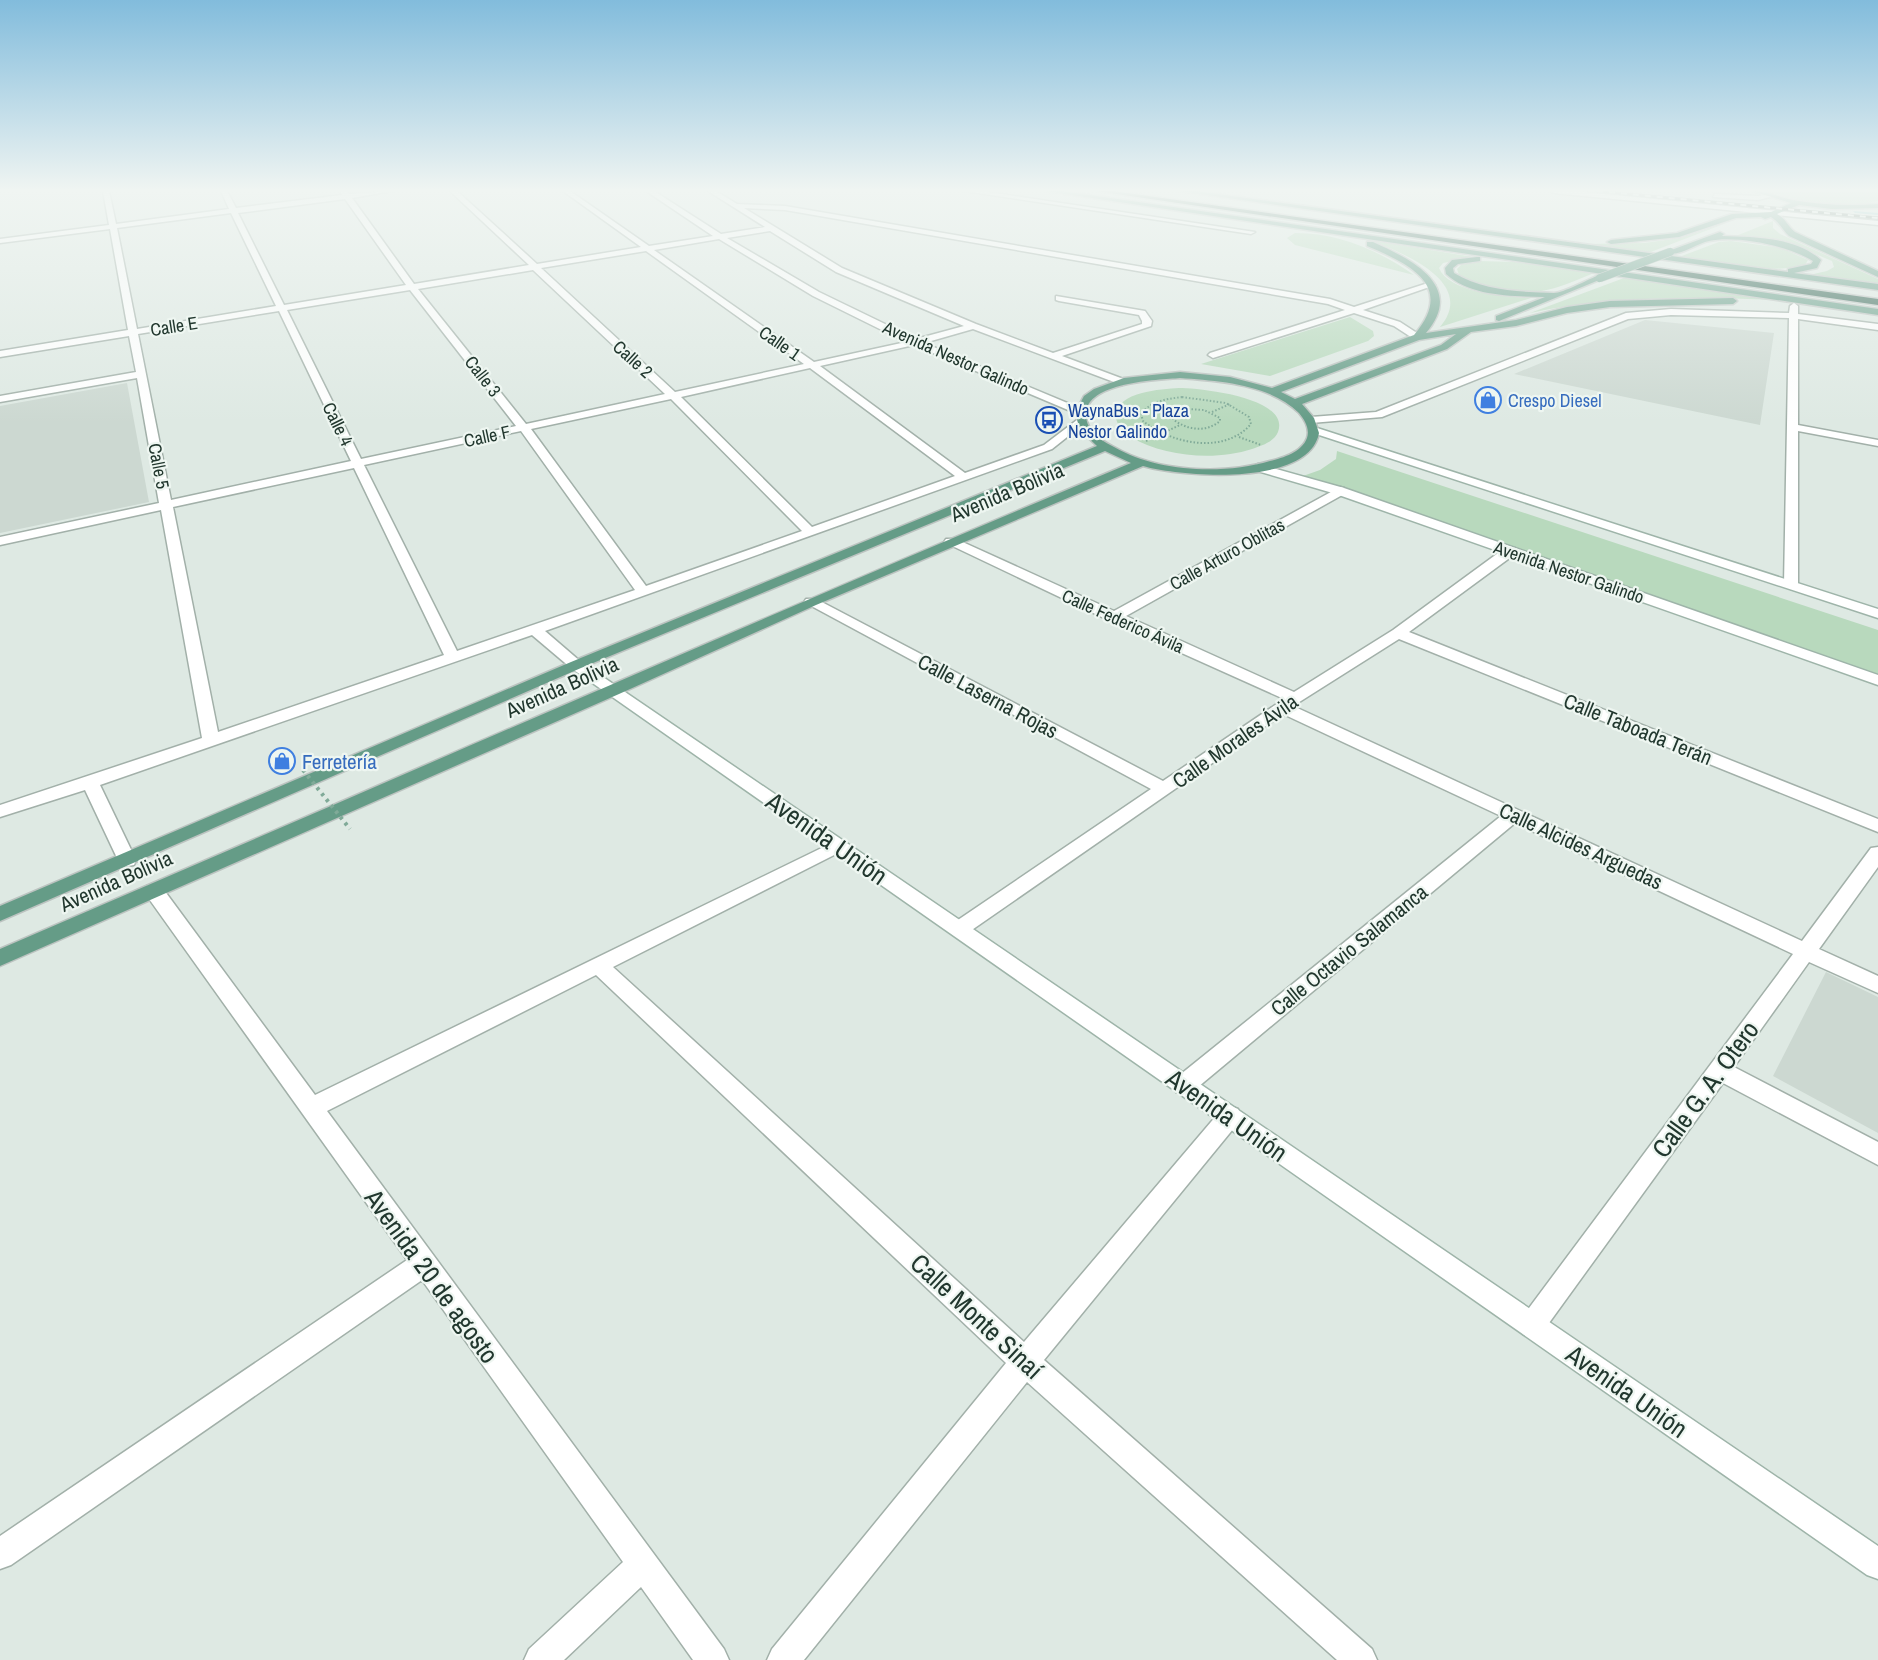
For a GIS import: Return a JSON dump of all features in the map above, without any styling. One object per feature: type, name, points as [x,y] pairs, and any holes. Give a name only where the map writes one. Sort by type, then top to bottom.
[{"type":"highway","points":[[1644,268],[1878,302]]},
{"type":"highway","points":[[1683,268],[1878,296]]},
{"type":"main road","points":[[1414,268],[1423,274],[1431,285],[1437,304],[1431,319],[1417,337]]},
{"type":"main road","points":[[1449,268],[1450,274],[1477,287],[1504,292],[1561,294]]},
{"type":"main road","points":[[1583,268],[1878,312]]},
{"type":"main road","points":[[1294,403],[1444,347],[1469,330],[1626,268]]},
{"type":"main road","points":[[1742,268],[1878,287]]},
{"type":"main road","points":[[1768,272],[1803,268]]},
{"type":"main road","points":[[1270,392],[1417,337],[1516,323],[1567,310],[1610,304],[1701,300],[1794,310],[1878,312]]},
{"type":"main road","points":[[1149,377],[1201,377],[1243,383],[1270,392],[1294,403],[1312,425],[1312,440],[1305,449],[1292,458],[1258,468],[1201,471],[1143,462],[1106,447],[1088,433],[1080,417],[1085,402],[1095,393],[1122,382],[1149,377]]},
{"type":"main road","name":"Avenida Bolivia","points":[[0,914],[576,665],[899,530],[1106,447]]},
{"type":"main road","name":"Avenida Bolivia","points":[[0,958],[613,691],[811,602],[1143,462]]},
{"type":"street","name":"Calle 5","points":[[121,268],[211,741]]},
{"type":"street","name":"Calle 4","points":[[261,268],[453,658]]},
{"type":"street","name":"Calle 3","points":[[399,268],[524,428],[643,592]]},
{"type":"street","name":"Calle E","points":[[0,354],[524,268]]},
{"type":"street","name":"Calle 2","points":[[535,268],[674,396],[809,531]]},
{"type":"street","name":"Calle 1","points":[[675,268],[812,365],[962,476]]},
{"type":"street","name":"Avenida Nestor Galindo","points":[[773,268],[818,295],[1080,417]]},
{"type":"street","name":"Avenida Nestor Galindo","points":[[837,268],[973,326],[1122,382]]},
{"type":"street","points":[[1136,268],[1330,302],[1397,324],[1417,337]]},
{"type":"street","points":[[1213,355],[1431,285]]},
{"type":"street","points":[[1053,356],[1146,326],[1147,321],[1142,313],[1059,298]]},
{"type":"street","points":[[1791,585],[1794,310]]},
{"type":"street","points":[[1312,425],[1378,416],[1626,316],[1671,312],[1794,310],[1878,327]]},
{"type":"street","name":"Calle F","points":[[0,541],[674,396],[917,342],[973,326]]},
{"type":"street","points":[[0,399],[141,374]]},
{"type":"street","points":[[0,811],[453,658],[1048,447],[1080,417]]},
{"type":"street","points":[[1312,425],[1878,614]]},
{"type":"street","points":[[1793,427],[1878,442]]},
{"type":"street","name":"Avenida Nestor Galindo","points":[[1258,468],[1340,491],[1878,680]]},
{"type":"street","name":"Calle Arturo Oblitas","points":[[1113,617],[1340,491]]},
{"type":"street","name":"Calle Federico Ávila","points":[[951,542],[1113,617],[1289,703]]},
{"type":"street","name":"Calle Morales Ávila","points":[[958,929],[1289,703],[1398,633],[1510,551]]},
{"type":"street","name":"Calle Laserna Rojas","points":[[811,602],[1165,789]]},
{"type":"street","name":"Avenida Unión","points":[[534,629],[576,665],[613,691],[1878,1564]]},
{"type":"street","name":"Calle Taboada Terán","points":[[1398,633],[1878,826]]},
{"type":"street","name":"Calle Alcides Arguedas","points":[[1289,703],[1514,815],[1878,985]]},
{"type":"street","points":[[90,782],[128,860]]},
{"type":"street","name":"Calle Octavio Salamanca","points":[[1184,1085],[1514,815]]},
{"type":"street","points":[[310,1108],[838,846]]},
{"type":"street","name":"Calle G. A. Otero","points":[[1532,1325],[1878,853]]},
{"type":"street","name":"Avenida 20 de agosto","points":[[154,891],[713,1660]]},
{"type":"street","name":"Calle Monte Sinaí","points":[[598,965],[1025,1362],[1361,1660]]},
{"type":"street","points":[[1719,1070],[1878,1154]]},
{"type":"street","points":[[783,1660],[1025,1362],[1230,1116]]},
{"type":"street","points":[[0,1554],[423,1264]]},
{"type":"street","points":[[540,1660],[643,1564]]},
{"type":"path","points":[[1190,398],[1230,404],[1249,417],[1251,424],[1247,431],[1239,436],[1209,442],[1175,439],[1160,434],[1149,428],[1141,414],[1145,408],[1154,403],[1190,398]]},
{"type":"path","points":[[1211,412],[1230,404]]},
{"type":"path","points":[[1196,409],[1211,412],[1220,418],[1219,424],[1202,429],[1180,425],[1173,419],[1173,415],[1181,411],[1196,409]]},
{"type":"path","points":[[1160,434],[1180,425]]},
{"type":"path","points":[[303,770],[350,829]]},
{"type":"shaded area","points":[[1645,320],[1774,333],[1760,425],[1514,374]]},
{"type":"shaded area","points":[[127,383],[149,502],[0,533],[0,406]]},
{"type":"shaded area","points":[[1826,972],[1878,997],[1878,1133],[1773,1076]]},
{"type":"green space","points":[[1388,268],[1403,268],[1414,275]]},
{"type":"green space","points":[[1427,268],[1439,268],[1454,283],[1480,292],[1531,298],[1440,327],[1449,311],[1449,296],[1443,283]]},
{"type":"green space","points":[[1561,268],[1594,273],[1543,291],[1518,292],[1493,289],[1469,281],[1459,275],[1457,269]]},
{"type":"green space","points":[[1831,268],[1855,268],[1878,279],[1878,284],[1809,275]]},
{"type":"green space","points":[[1624,278],[1777,300],[1684,298],[1622,300],[1530,313]]},
{"type":"green space","points":[[1350,317],[1373,331],[1374,336],[1368,341],[1270,376],[1201,364]]},
{"type":"green space","points":[[1179,388],[1222,393],[1257,403],[1271,410],[1278,420],[1278,432],[1267,443],[1252,449],[1238,453],[1207,456],[1174,453],[1144,444],[1131,437],[1118,425],[1116,415],[1118,407],[1124,401],[1141,393]]},
{"type":"green space","points":[[1337,451],[1878,630],[1878,676],[1303,476],[1320,470],[1336,459]]},
{"type":"place","name":"Crespo Diesel","points":[[1488,400]]},
{"type":"place","name":"WaynaBus - Plaza Nestor Galindo","points":[[1049,420]]},
{"type":"place","name":"Ferretería","points":[[282,761]]}]
